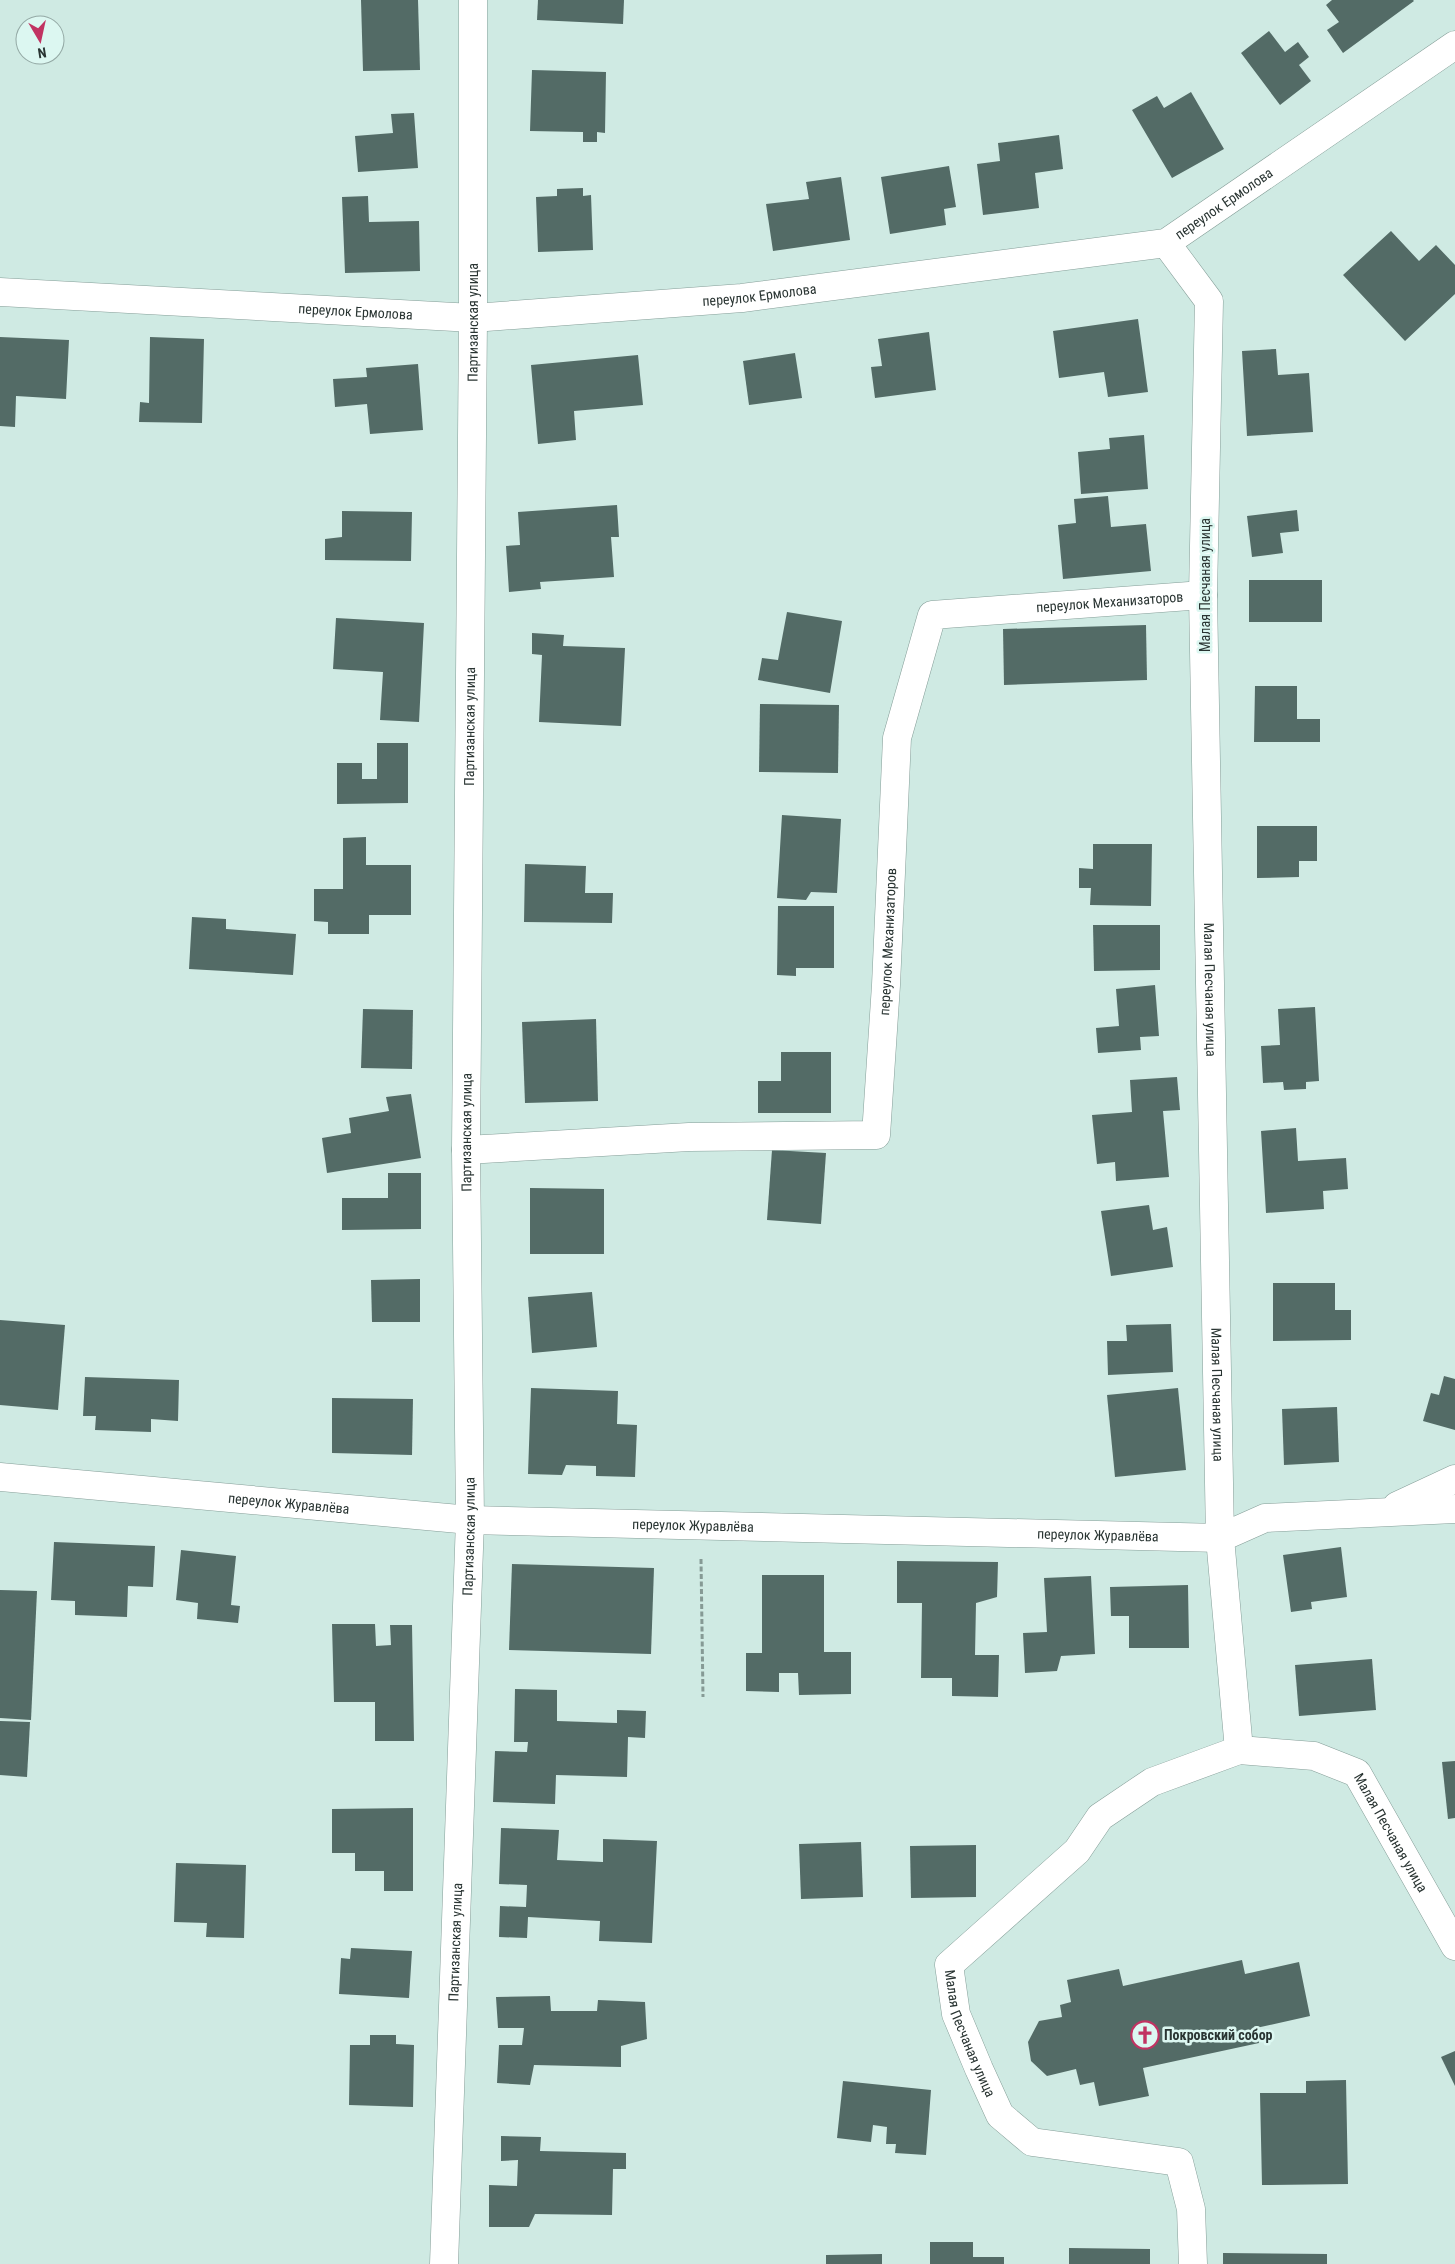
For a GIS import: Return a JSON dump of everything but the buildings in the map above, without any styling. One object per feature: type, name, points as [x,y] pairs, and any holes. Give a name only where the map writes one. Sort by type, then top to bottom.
[{"type":"street","name":"Партизанская улица","points":[[444,2264],[470,1520],[466,1150],[473,318],[473,0]]},
{"type":"street","name":"переулок Ермолова","points":[[0,292],[473,318],[742,298],[1166,243],[1455,45]]},
{"type":"street","name":"Малая Песчаная улица","points":[[1166,243],[1209,301],[1203,595],[1220,1538],[1239,1750]]},
{"type":"street","name":"переулок Механизаторов","points":[[466,1150],[689,1137],[876,1135],[897,738],[932,615],[1203,595]]},
{"type":"street","name":"переулок Журавлёва","points":[[0,1476],[470,1520],[1220,1538],[1265,1518],[1455,1509]]},
{"type":"street","points":[[1384,1512],[1455,1479]]},
{"type":"street","name":"Малая Песчаная улица","points":[[1194,2264],[1191,2209],[1179,2162],[1032,2142],[1000,2115],[956,2014],[949,1965],[1077,1851],[1100,1817],[1152,1782],[1239,1750],[1314,1756],[1357,1773],[1455,1946]]},
{"type":"path","points":[[700,1526],[703,1698]]},
{"type":"place","name":"Покровский собор","points":[[1145,2035]]}]
